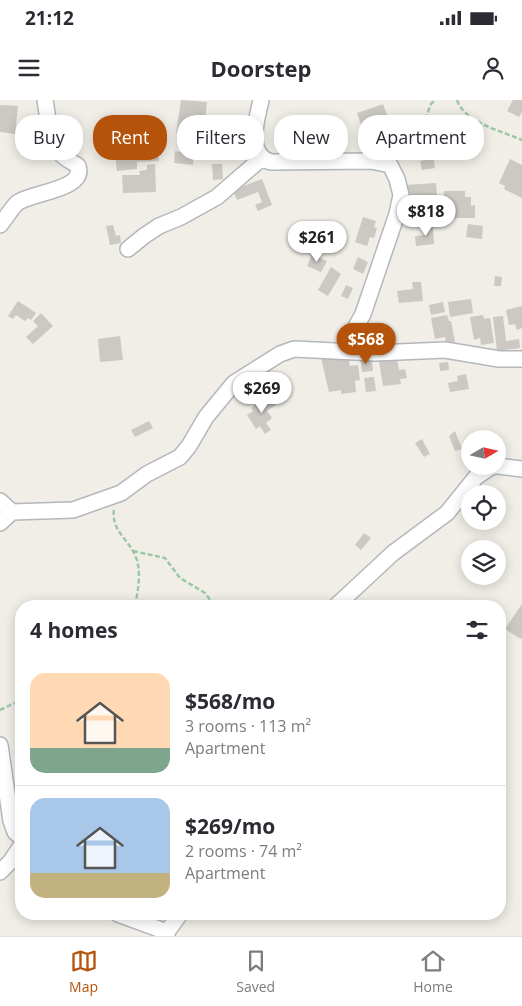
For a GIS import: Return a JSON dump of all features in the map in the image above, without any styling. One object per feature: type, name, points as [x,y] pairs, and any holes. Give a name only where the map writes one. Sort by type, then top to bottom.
[{"type":"street","points":[[0,225],[16,204],[36,194],[70,184],[80,173],[78,166],[62,155],[56,145],[51,133],[45,100]]},
{"type":"street","points":[[258,115],[262,100]]},
{"type":"street","points":[[264,159],[271,162],[371,160],[390,165],[397,179],[401,195],[397,214],[363,314],[343,350]]},
{"type":"street","points":[[128,250],[159,226],[196,210],[217,197],[260,160]]},
{"type":"street","points":[[0,523],[12,512],[73,510],[116,495],[134,485],[147,474],[180,457],[189,446],[206,416],[234,383],[280,354],[294,349],[375,353],[444,350],[499,359],[522,359]]},
{"type":"street","points":[[506,467],[522,469]]},
{"type":"street","points":[[342,600],[393,552],[447,513],[479,475]]},
{"type":"street","points":[[0,501],[12,512]]},
{"type":"street","points":[[0,745],[10,821],[15,832]]},
{"type":"street","points":[[0,872],[15,856]]},
{"type":"street","points":[[133,920],[167,934],[176,920]]},
{"type":"path","points":[[390,165],[408,148],[420,132],[431,104],[435,100]]},
{"type":"path","points":[[457,100],[462,111],[474,119],[522,140]]},
{"type":"path","points":[[116,495],[113,515],[115,525],[136,557],[138,574],[136,600]]},
{"type":"path","points":[[133,551],[165,558],[180,578],[205,593],[210,600]]},
{"type":"path","points":[[0,710],[15,703]]},
{"type":"building","points":[[181,100],[207,102],[206,115],[179,115]]},
{"type":"building","points":[[513,100],[522,100],[522,112],[519,117],[507,111]]},
{"type":"building","points":[[383,104],[387,115],[358,116],[357,113]]},
{"type":"building","points":[[0,105],[18,106],[17,115],[15,115],[15,134],[0,132]]},
{"type":"building","points":[[175,151],[177,151],[177,160],[193,160],[193,165],[174,163]]},
{"type":"building","points":[[510,159],[522,165],[522,198],[504,189],[505,186],[499,183]]},
{"type":"building","points":[[116,160],[159,160],[137,162],[137,169],[117,171]]},
{"type":"building","points":[[434,160],[435,168],[422,170],[420,161]]},
{"type":"building","points":[[155,164],[156,192],[123,193],[122,175],[140,175],[139,171],[147,170],[147,165]]},
{"type":"building","points":[[212,164],[222,164],[223,179],[213,180]]},
{"type":"building","points":[[262,179],[272,205],[258,211],[255,205],[262,202],[258,192],[237,200],[233,190]]},
{"type":"building","points":[[436,183],[438,207],[408,209],[406,185]]},
{"type":"building","points":[[444,191],[465,191],[465,197],[471,197],[471,206],[475,205],[475,218],[444,218]]},
{"type":"building","points":[[431,213],[433,220],[422,222],[421,214]]},
{"type":"building","points":[[363,217],[376,221],[374,227],[377,228],[374,238],[370,237],[367,246],[355,242]]},
{"type":"building","points":[[468,224],[483,226],[482,239],[466,237]]},
{"type":"building","points":[[113,225],[116,236],[120,235],[121,243],[110,245],[106,226]]},
{"type":"building","points":[[433,225],[434,244],[416,246],[415,236],[424,235],[423,226]]},
{"type":"building","points":[[312,254],[327,261],[321,272],[307,266]]},
{"type":"building","points":[[358,257],[368,262],[363,274],[353,269]]},
{"type":"building","points":[[331,267],[341,274],[328,296],[318,290]]},
{"type":"building","points":[[495,276],[502,277],[501,286],[494,286]]},
{"type":"building","points":[[412,282],[421,282],[423,301],[399,303],[397,291],[413,289]]},
{"type":"building","points":[[346,285],[353,288],[348,299],[341,296]]},
{"type":"building","points":[[471,299],[473,313],[450,317],[448,302]]},
{"type":"building","points":[[18,301],[36,313],[31,320],[28,318],[25,321],[16,315],[13,319],[8,316]]},
{"type":"building","points":[[443,302],[445,312],[431,315],[429,305]]},
{"type":"building","points":[[522,306],[522,328],[517,330],[515,324],[509,325],[506,310]]},
{"type":"building","points":[[41,313],[53,326],[33,344],[26,337],[38,326],[33,321]]},
{"type":"building","points":[[447,315],[449,321],[451,321],[455,342],[446,344],[445,337],[435,339],[431,318]]},
{"type":"building","points":[[483,315],[484,319],[490,318],[494,343],[481,345],[480,338],[474,340],[470,317]]},
{"type":"building","points":[[503,316],[506,341],[519,339],[520,348],[497,351],[493,317]]},
{"type":"building","points":[[120,336],[123,360],[100,362],[98,339]]},
{"type":"building","points":[[348,354],[350,366],[358,365],[360,380],[355,381],[356,392],[341,394],[341,390],[329,392],[321,358]]},
{"type":"building","points":[[360,356],[372,360],[373,371],[362,372]]},
{"type":"building","points":[[397,358],[399,370],[405,369],[407,378],[400,379],[401,384],[383,386],[379,361]]},
{"type":"building","points":[[448,362],[449,370],[440,371],[439,363]]},
{"type":"building","points":[[466,374],[469,389],[450,392],[448,383],[458,381],[457,376]]},
{"type":"building","points":[[374,377],[376,391],[366,392],[364,378]]},
{"type":"building","points":[[269,395],[276,405],[267,411],[272,418],[266,423],[271,430],[265,434],[260,426],[256,429],[247,415],[253,411],[251,408]]},
{"type":"building","points":[[149,421],[153,428],[135,437],[131,430]]},
{"type":"building","points":[[455,431],[461,449],[455,451],[449,436]]},
{"type":"building","points":[[422,439],[430,454],[424,457],[415,443]]},
{"type":"building","points":[[364,533],[371,538],[361,550],[355,545]]},
{"type":"building","points":[[522,604],[521,639],[506,630]]}]
